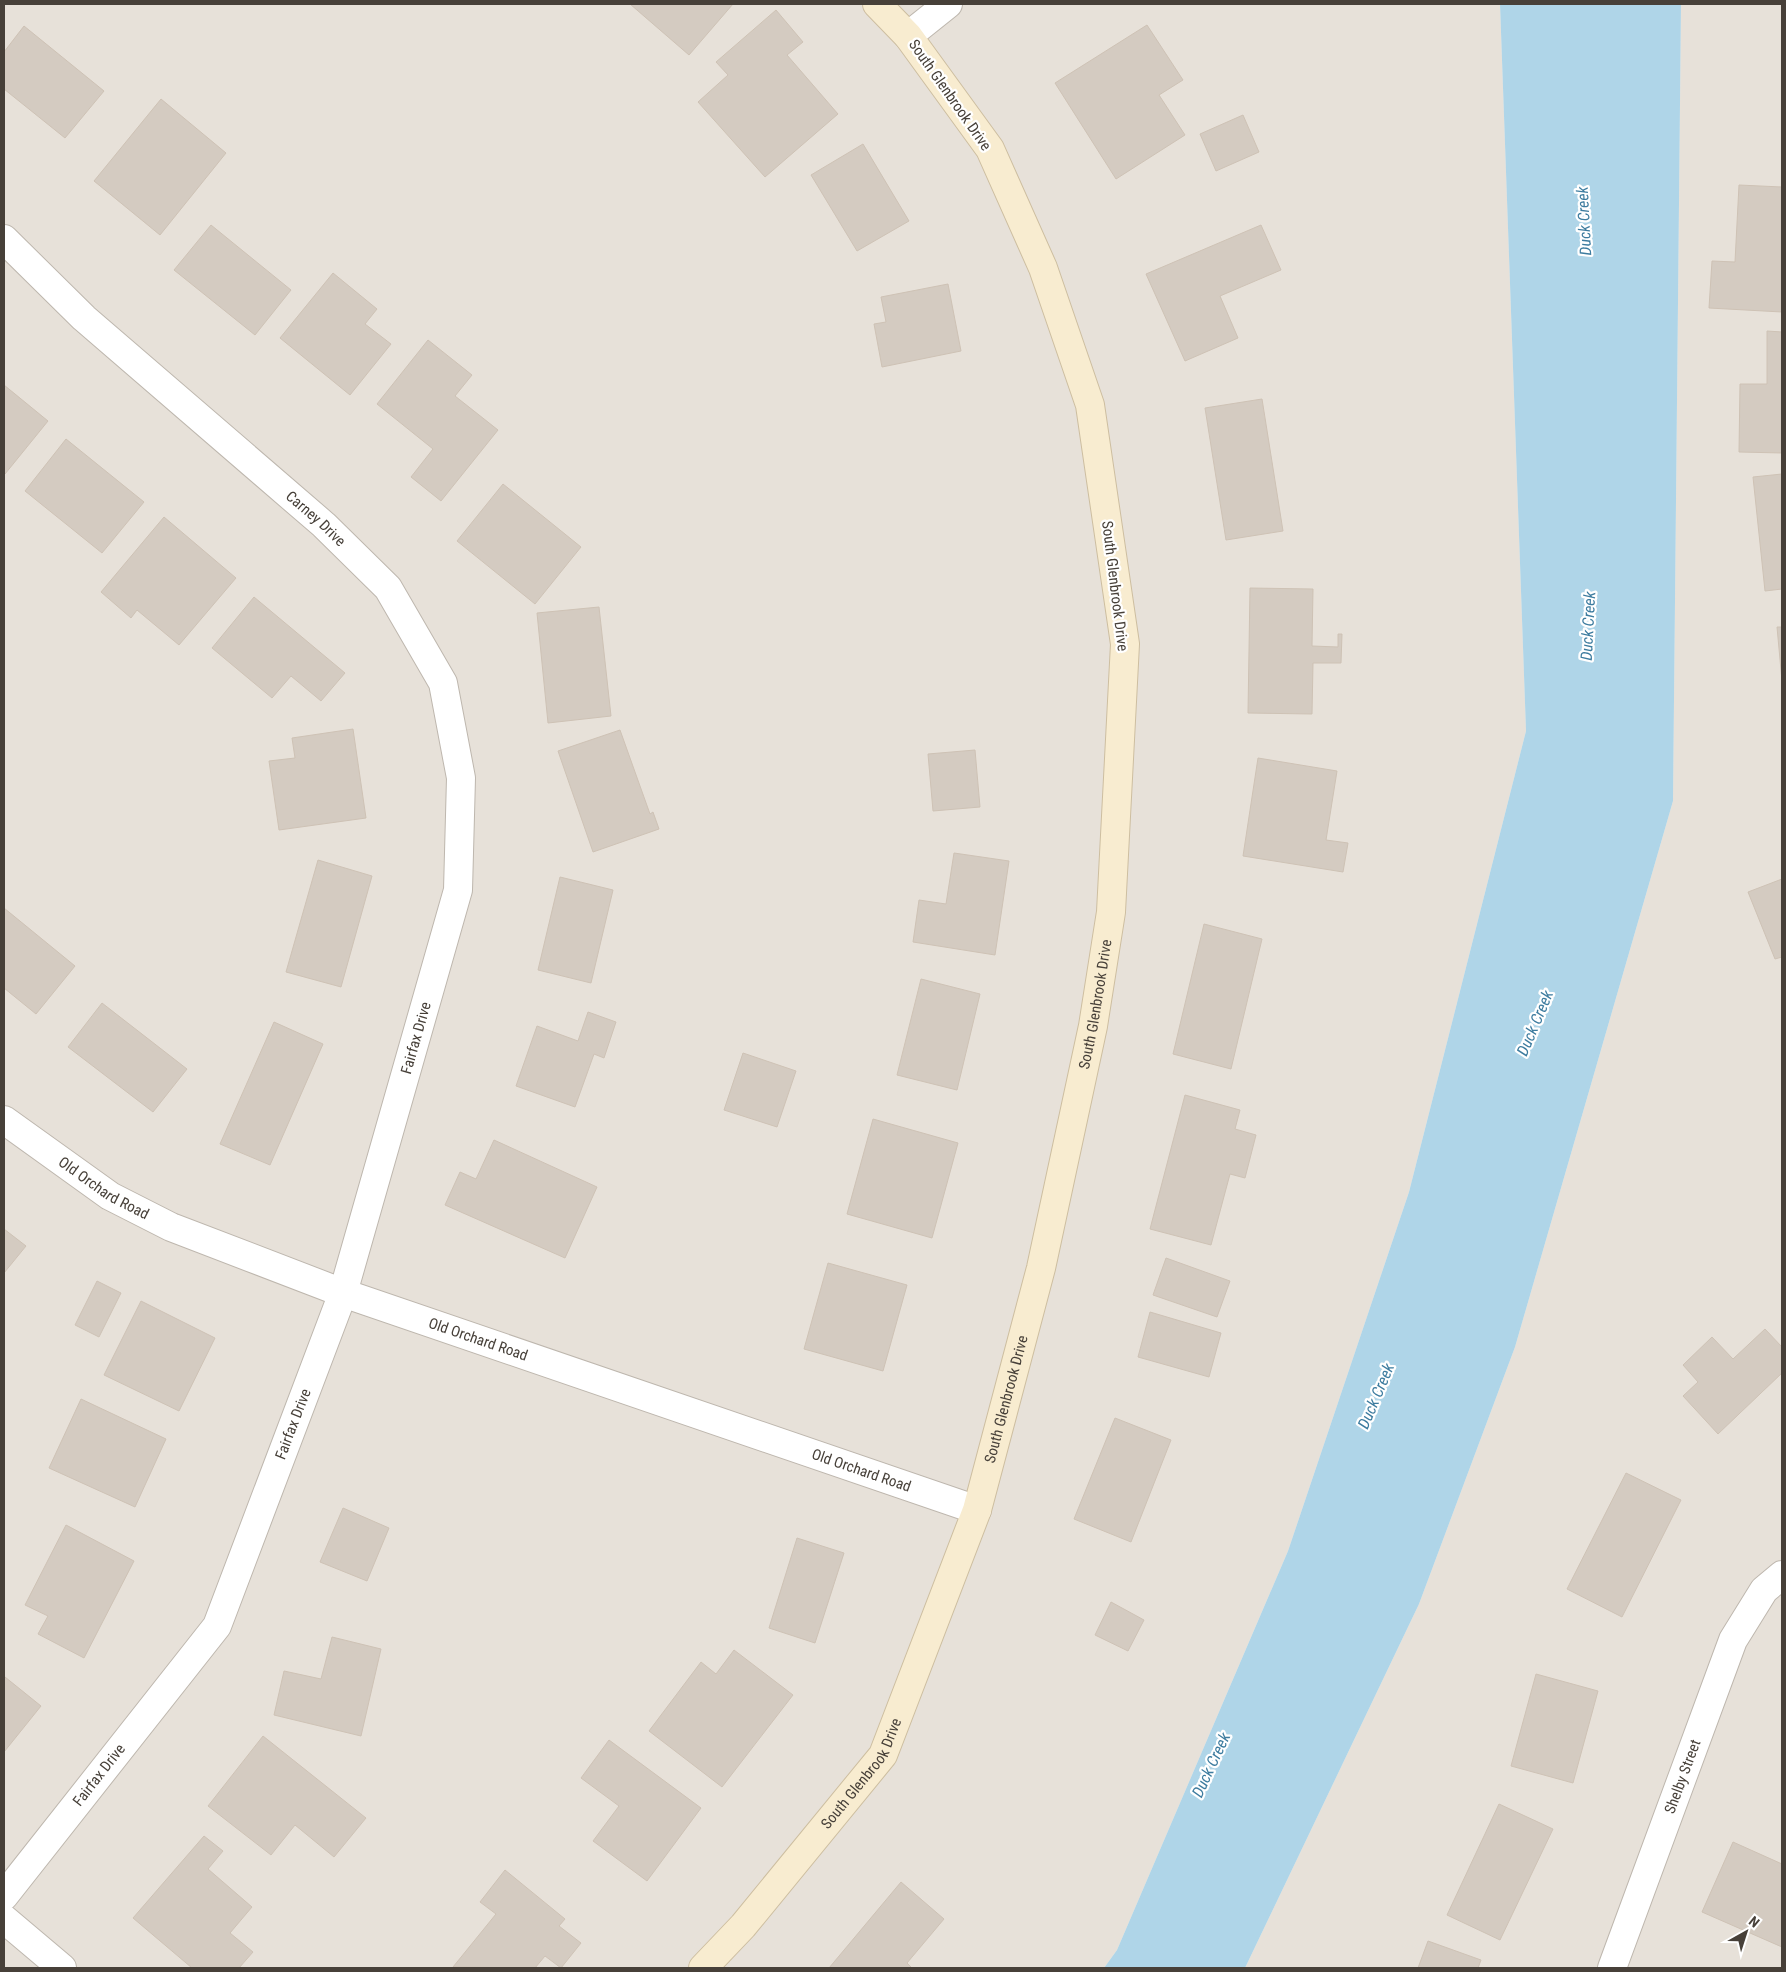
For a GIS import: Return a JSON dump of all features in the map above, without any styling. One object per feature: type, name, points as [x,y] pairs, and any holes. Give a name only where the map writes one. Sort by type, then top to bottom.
[{"type":"street","name":"South Glenbrook Drive","points":[[703,1968],[743,1926],[883,1755],[978,1510],[1041,1268],[1093,1026],[1111,912],[1125,644],[1090,405],[1043,268],[990,149],[908,36],[877,4]]},
{"type":"street","points":[[908,36],[948,4]]},
{"type":"street","name":"Carney Drive","points":[[4,239],[84,318],[324,525],[388,588],[443,683],[461,778],[458,890]]},
{"type":"street","name":"Fairfax Drive","points":[[4,1896],[217,1626],[343,1293],[458,890]]},
{"type":"street","name":"Old Orchard Road","points":[[4,1120],[119,1200],[171,1227],[343,1293],[978,1510]]},
{"type":"street","name":"Shelby Street","points":[[1612,1968],[1733,1640],[1773,1582]]},
{"type":"street","points":[[4,1919],[62,1968]]},
{"type":"shaded area","points":[[4,4],[1500,4],[1526,731],[1409,1192],[1288,1551],[1117,1950],[1104,1968],[4,1968]]},
{"type":"shaded area","points":[[1681,4],[1782,4],[1782,1968],[1245,1968],[1419,1604],[1515,1347],[1673,801]]},
{"type":"water","name":"Duck Creek","points":[[1500,4],[1681,4],[1673,801],[1515,1347],[1419,1604],[1245,1968],[1104,1968],[1117,1950],[1288,1551],[1409,1192],[1526,731]]},
{"type":"building","points":[[630,4],[733,4],[689,55]]},
{"type":"building","points":[[776,10],[803,42],[787,55],[838,114],[765,177],[698,102],[728,75],[716,62]]},
{"type":"building","points":[[1147,25],[1183,80],[1159,95],[1185,135],[1116,179],[1055,83]]},
{"type":"building","points":[[24,26],[104,91],[65,138],[4,89],[4,52]]},
{"type":"building","points":[[161,99],[226,153],[160,235],[94,181]]},
{"type":"building","points":[[1243,115],[1259,152],[1216,171],[1200,134]]},
{"type":"building","points":[[863,144],[909,221],[857,251],[811,175]]},
{"type":"building","points":[[1739,185],[1782,187],[1782,312],[1709,308],[1712,261],[1735,262]]},
{"type":"building","points":[[211,225],[291,290],[255,335],[174,270]]},
{"type":"building","points":[[1261,225],[1281,270],[1220,296],[1238,338],[1185,361],[1146,274]]},
{"type":"building","points":[[333,273],[377,309],[365,324],[391,344],[350,395],[280,338]]},
{"type":"building","points":[[948,284],[961,351],[882,367],[874,324],[886,322],[881,297]]},
{"type":"building","points":[[1767,331],[1782,332],[1782,453],[1739,452],[1740,384],[1767,384]]},
{"type":"building","points":[[428,340],[472,375],[455,396],[498,430],[441,501],[411,477],[433,449],[377,404]]},
{"type":"building","points":[[4,385],[48,421],[5,474],[4,472]]},
{"type":"building","points":[[1262,399],[1283,531],[1226,540],[1205,408]]},
{"type":"building","points":[[66,439],[144,502],[102,553],[25,491]]},
{"type":"building","points":[[1782,474],[1782,589],[1765,591],[1753,477]]},
{"type":"building","points":[[503,484],[581,547],[535,604],[457,541]]},
{"type":"building","points":[[164,517],[236,578],[179,645],[137,610],[131,618],[101,592]]},
{"type":"building","points":[[1250,588],[1313,589],[1312,646],[1338,647],[1338,634],[1342,634],[1341,663],[1313,663],[1312,714],[1248,713]]},
{"type":"building","points":[[254,597],[345,673],[321,701],[291,676],[272,698],[212,648]]},
{"type":"building","points":[[599,607],[611,716],[548,723],[537,613]]},
{"type":"building","points":[[1777,627],[1782,627],[1782,681]]},
{"type":"building","points":[[353,729],[366,818],[279,830],[269,761],[295,758],[292,738]]},
{"type":"building","points":[[620,730],[650,814],[653,812],[659,829],[593,852],[558,751]]},
{"type":"building","points":[[975,750],[980,807],[933,811],[928,754]]},
{"type":"building","points":[[1258,758],[1337,771],[1326,840],[1348,843],[1343,872],[1243,856]]},
{"type":"building","points":[[954,853],[1009,861],[995,955],[913,942],[919,900],[946,904]]},
{"type":"building","points":[[318,860],[372,876],[341,987],[286,972]]},
{"type":"building","points":[[560,877],[613,890],[591,983],[538,970]]},
{"type":"building","points":[[1782,879],[1782,957],[1775,959],[1748,892]]},
{"type":"building","points":[[4,908],[75,966],[36,1014],[4,988]]},
{"type":"building","points":[[1204,924],[1262,939],[1231,1069],[1173,1054]]},
{"type":"building","points":[[921,979],[980,994],[957,1090],[897,1075]]},
{"type":"building","points":[[102,1003],[187,1069],[153,1112],[68,1047]]},
{"type":"building","points":[[588,1012],[616,1022],[604,1058],[594,1054],[575,1107],[516,1086],[537,1026],[578,1041]]},
{"type":"building","points":[[274,1022],[323,1044],[270,1165],[220,1144]]},
{"type":"building","points":[[743,1053],[796,1071],[777,1127],[724,1110]]},
{"type":"building","points":[[1185,1095],[1240,1110],[1235,1129],[1256,1135],[1245,1178],[1230,1174],[1211,1245],[1150,1229]]},
{"type":"building","points":[[873,1119],[958,1143],[932,1238],[847,1214]]},
{"type":"building","points":[[494,1140],[597,1187],[565,1258],[445,1205],[460,1172],[476,1179]]},
{"type":"building","points":[[4,1229],[26,1246],[4,1273]]},
{"type":"building","points":[[1166,1258],[1230,1281],[1217,1317],[1153,1295]]},
{"type":"building","points":[[828,1263],[907,1285],[883,1371],[804,1349]]},
{"type":"building","points":[[97,1281],[121,1293],[99,1337],[75,1325]]},
{"type":"building","points":[[141,1301],[215,1338],[179,1411],[104,1375]]},
{"type":"building","points":[[1150,1312],[1221,1333],[1209,1377],[1138,1357]]},
{"type":"building","points":[[1765,1329],[1782,1347],[1782,1373],[1718,1434],[1683,1396],[1698,1382],[1683,1365],[1712,1337],[1733,1359]]},
{"type":"building","points":[[81,1399],[166,1439],[135,1507],[49,1468]]},
{"type":"building","points":[[1115,1418],[1171,1440],[1131,1542],[1074,1519]]},
{"type":"building","points":[[1626,1473],[1681,1500],[1622,1617],[1567,1589]]},
{"type":"building","points":[[343,1508],[389,1528],[367,1581],[320,1562]]},
{"type":"building","points":[[66,1525],[134,1561],[84,1658],[38,1634],[48,1616],[25,1605]]},
{"type":"building","points":[[797,1538],[844,1553],[815,1643],[769,1628]]},
{"type":"building","points":[[1111,1602],[1144,1620],[1128,1651],[1095,1635]]},
{"type":"building","points":[[332,1637],[381,1649],[361,1736],[274,1715],[284,1671],[321,1679]]},
{"type":"building","points":[[734,1650],[793,1695],[722,1787],[649,1731],[701,1662],[716,1674]]},
{"type":"building","points":[[1536,1674],[1598,1691],[1573,1783],[1511,1766]]},
{"type":"building","points":[[4,1678],[41,1706],[4,1752]]},
{"type":"building","points":[[263,1736],[366,1818],[334,1857],[295,1825],[271,1855],[208,1806]]},
{"type":"building","points":[[609,1740],[701,1808],[647,1881],[593,1841],[619,1806],[581,1778]]},
{"type":"building","points":[[1499,1804],[1553,1829],[1500,1940],[1447,1915]]},
{"type":"building","points":[[204,1836],[223,1851],[208,1869],[252,1907],[230,1933],[253,1952],[239,1968],[192,1968],[133,1918]]},
{"type":"building","points":[[1733,1842],[1782,1864],[1782,1947],[1702,1912]]},
{"type":"building","points":[[505,1870],[565,1919],[559,1926],[581,1943],[561,1968],[545,1956],[535,1968],[453,1967],[496,1914],[480,1902]]},
{"type":"building","points":[[901,1882],[944,1919],[907,1963],[912,1968],[829,1968]]},
{"type":"building","points":[[1428,1941],[1481,1960],[1478,1968],[1418,1968]]}]
